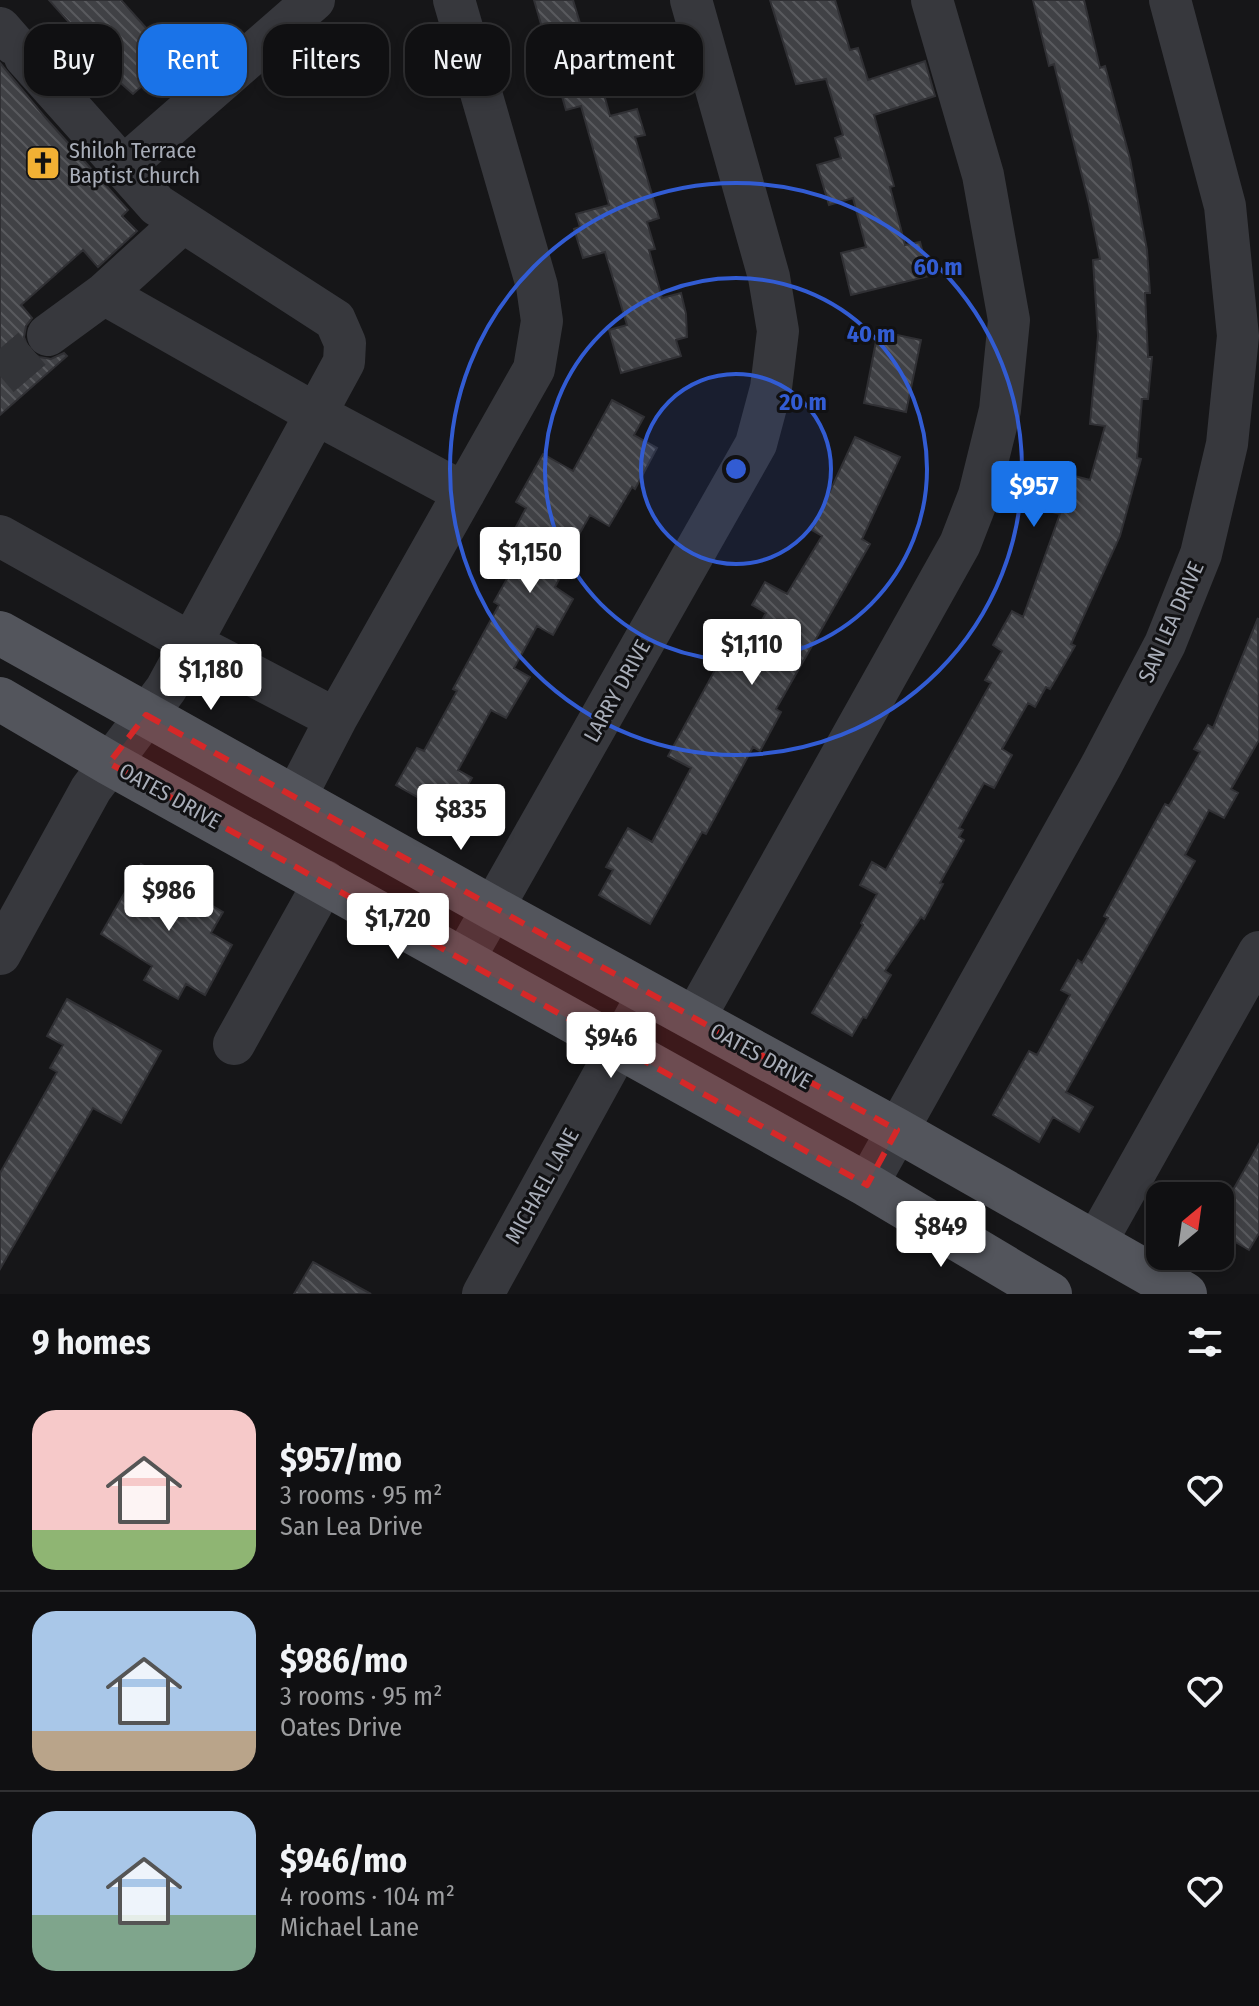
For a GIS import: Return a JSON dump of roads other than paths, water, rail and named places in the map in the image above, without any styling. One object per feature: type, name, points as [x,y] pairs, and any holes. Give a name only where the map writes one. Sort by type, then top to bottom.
[{"type":"main road","name":"OATES DRIVE","points":[[0,633],[897,1130],[1185,1294]]},
{"type":"main road","name":"OATES DRIVE","points":[[0,699],[109,763],[867,1185],[1050,1294]]},
{"type":"street","points":[[123,167],[314,0]]},
{"type":"street","points":[[295,798],[336,719],[534,369],[542,321],[537,286],[454,0]]},
{"type":"street","name":"LARRY DRIVE","points":[[464,959],[756,444],[771,388],[778,331],[769,277],[691,0]]},
{"type":"street","points":[[694,1019],[960,544],[979,495],[1000,410],[1009,320],[983,175],[932,0]]},
{"type":"street","name":"SAN LEA DRIVE","points":[[867,1185],[1101,766],[1165,644],[1201,554],[1227,444],[1238,336],[1225,206],[1170,0]]},
{"type":"street","points":[[0,954],[91,789],[166,689],[344,362],[345,343],[335,320],[157,205],[13,43]]},
{"type":"street","points":[[48,335],[104,294],[183,222]]},
{"type":"street","points":[[104,294],[316,414],[464,493]]},
{"type":"street","points":[[0,536],[191,643],[336,719]]},
{"type":"street","points":[[234,1044],[325,881]]},
{"type":"street","points":[[1095,1244],[1259,952]]},
{"type":"street","name":"MICHAEL LANE","points":[[483,1294],[648,994]]},
{"type":"tunnel","points":[[0,376],[48,335]]},
{"type":"place","name":"Shiloh Terrace Baptist Church","points":[[43,163]]}]
